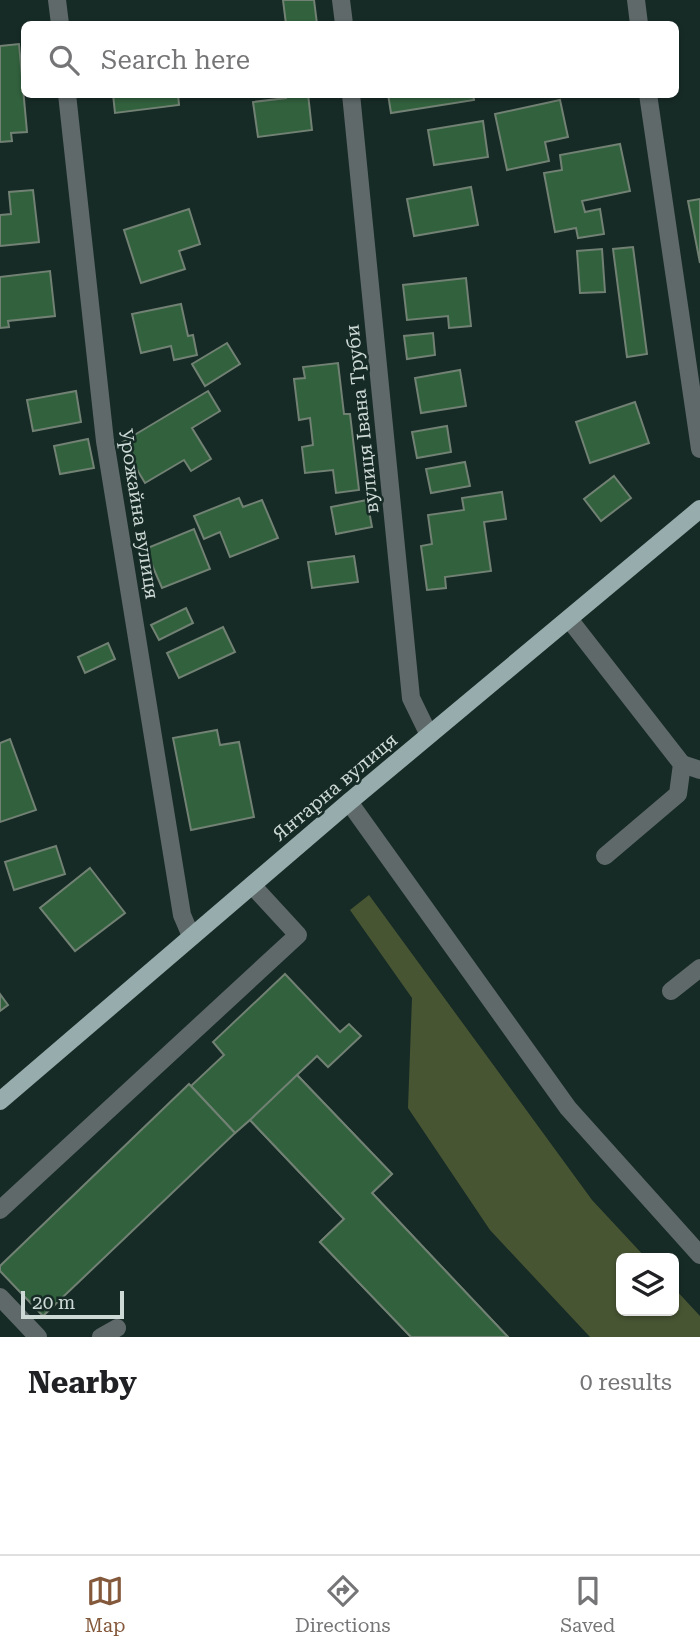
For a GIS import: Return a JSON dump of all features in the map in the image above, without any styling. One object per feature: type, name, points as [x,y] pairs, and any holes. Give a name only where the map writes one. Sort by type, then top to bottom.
[{"type":"main road","name":"Янтарна вулиця","points":[[0,1101],[349,802],[700,509]]},
{"type":"street","points":[[57,0],[60,21]]},
{"type":"street","points":[[341,0],[344,21]]},
{"type":"street","points":[[636,0],[639,21]]},
{"type":"street","name":"Урожайна вулиця","points":[[67,98],[105,442],[183,915],[191,936]]},
{"type":"street","name":"вулиця Івана Труби","points":[[351,98],[411,698],[429,735]]},
{"type":"street","points":[[649,98],[700,449]]},
{"type":"street","points":[[569,619],[682,764],[700,770]]},
{"type":"street","points":[[606,856],[678,794],[682,764]]},
{"type":"street","points":[[349,802],[568,1108],[700,1255]]},
{"type":"street","points":[[0,1210],[298,935],[252,885]]},
{"type":"street","points":[[671,991],[700,968]]},
{"type":"street","points":[[0,1297],[38,1337]]},
{"type":"green space","points":[[369,895],[592,1200],[641,1253],[616,1253],[616,1316],[679,1316],[679,1293],[700,1316],[700,1337],[590,1337],[490,1230],[408,1108],[412,998],[350,910]]},
{"type":"building","points":[[283,0],[314,0],[317,21],[286,21]]},
{"type":"building","points":[[19,44],[21,98],[24,98],[27,132],[11,133],[12,141],[0,142],[0,46]]},
{"type":"building","points":[[113,98],[178,98],[179,105],[115,113]]},
{"type":"building","points":[[308,98],[312,130],[258,137],[253,102]]},
{"type":"building","points":[[389,98],[474,98],[474,100],[391,113]]},
{"type":"building","points":[[560,100],[568,137],[545,142],[549,161],[507,170],[495,114]]},
{"type":"building","points":[[483,121],[488,157],[434,165],[428,130]]},
{"type":"building","points":[[620,144],[630,191],[582,201],[585,212],[600,209],[604,234],[578,238],[576,228],[555,232],[544,173],[562,170],[560,155]]},
{"type":"building","points":[[471,187],[478,225],[414,236],[407,199]]},
{"type":"building","points":[[33,190],[39,242],[0,246],[0,215],[11,214],[9,192]]},
{"type":"building","points":[[700,199],[700,263],[688,201]]},
{"type":"building","points":[[189,209],[200,244],[179,251],[185,269],[141,283],[124,230]]},
{"type":"building","points":[[633,247],[647,354],[627,357],[613,249]]},
{"type":"building","points":[[602,249],[605,292],[580,293],[577,251]]},
{"type":"building","points":[[50,271],[55,316],[8,321],[9,327],[0,328],[0,277]]},
{"type":"building","points":[[466,278],[471,326],[449,328],[448,316],[407,320],[403,285]]},
{"type":"building","points":[[181,304],[188,336],[193,335],[197,355],[174,360],[171,346],[141,353],[132,314]]},
{"type":"building","points":[[433,333],[435,355],[407,359],[404,336]]},
{"type":"building","points":[[227,343],[240,364],[205,386],[192,364]]},
{"type":"building","points":[[338,363],[344,414],[350,414],[359,490],[336,493],[333,470],[305,473],[302,447],[313,445],[310,418],[299,420],[294,379],[305,378],[303,367]]},
{"type":"building","points":[[460,370],[466,406],[421,413],[415,378]]},
{"type":"building","points":[[76,391],[81,422],[33,431],[27,400]]},
{"type":"building","points":[[208,391],[220,411],[192,428],[211,459],[191,471],[184,460],[145,483],[121,443]]},
{"type":"building","points":[[635,402],[649,443],[590,463],[576,422]]},
{"type":"building","points":[[447,426],[451,452],[417,458],[412,432]]},
{"type":"building","points":[[88,439],[94,468],[60,474],[54,446]]},
{"type":"building","points":[[465,462],[470,486],[431,493],[426,469]]},
{"type":"building","points":[[614,476],[631,498],[601,521],[584,499]]},
{"type":"building","points":[[502,492],[506,519],[484,522],[491,571],[445,577],[446,588],[427,590],[421,546],[432,544],[428,515],[464,510],[462,498]]},
{"type":"building","points":[[239,498],[243,507],[262,500],[278,538],[230,557],[220,532],[204,539],[194,516]]},
{"type":"building","points":[[367,500],[372,527],[336,534],[331,507]]},
{"type":"building","points":[[194,529],[210,569],[162,588],[145,549]]},
{"type":"building","points":[[354,556],[358,582],[312,588],[308,562]]},
{"type":"building","points":[[186,608],[193,623],[159,640],[151,625]]},
{"type":"building","points":[[223,627],[235,652],[179,678],[167,653]]},
{"type":"building","points":[[108,643],[115,659],[85,673],[78,657]]},
{"type":"building","points":[[217,730],[220,745],[239,742],[254,817],[191,830],[173,738]]},
{"type":"building","points":[[10,739],[36,810],[0,822],[0,743]]},
{"type":"building","points":[[56,846],[65,874],[14,890],[5,862]]},
{"type":"building","points":[[90,868],[125,913],[75,951],[40,908]]},
{"type":"building","points":[[285,974],[340,1032],[349,1024],[361,1036],[328,1067],[317,1056],[297,1075],[392,1174],[372,1193],[508,1337],[411,1337],[320,1242],[344,1219],[250,1120],[235,1133],[191,1086],[224,1055],[213,1042]]},
{"type":"building","points":[[0,994],[8,1005],[0,1011]]},
{"type":"building","points":[[297,1075],[392,1174],[372,1193],[508,1337],[411,1337],[320,1242],[344,1219],[250,1120]]},
{"type":"building","points":[[189,1084],[235,1133],[43,1316],[0,1271],[0,1266]]}]
